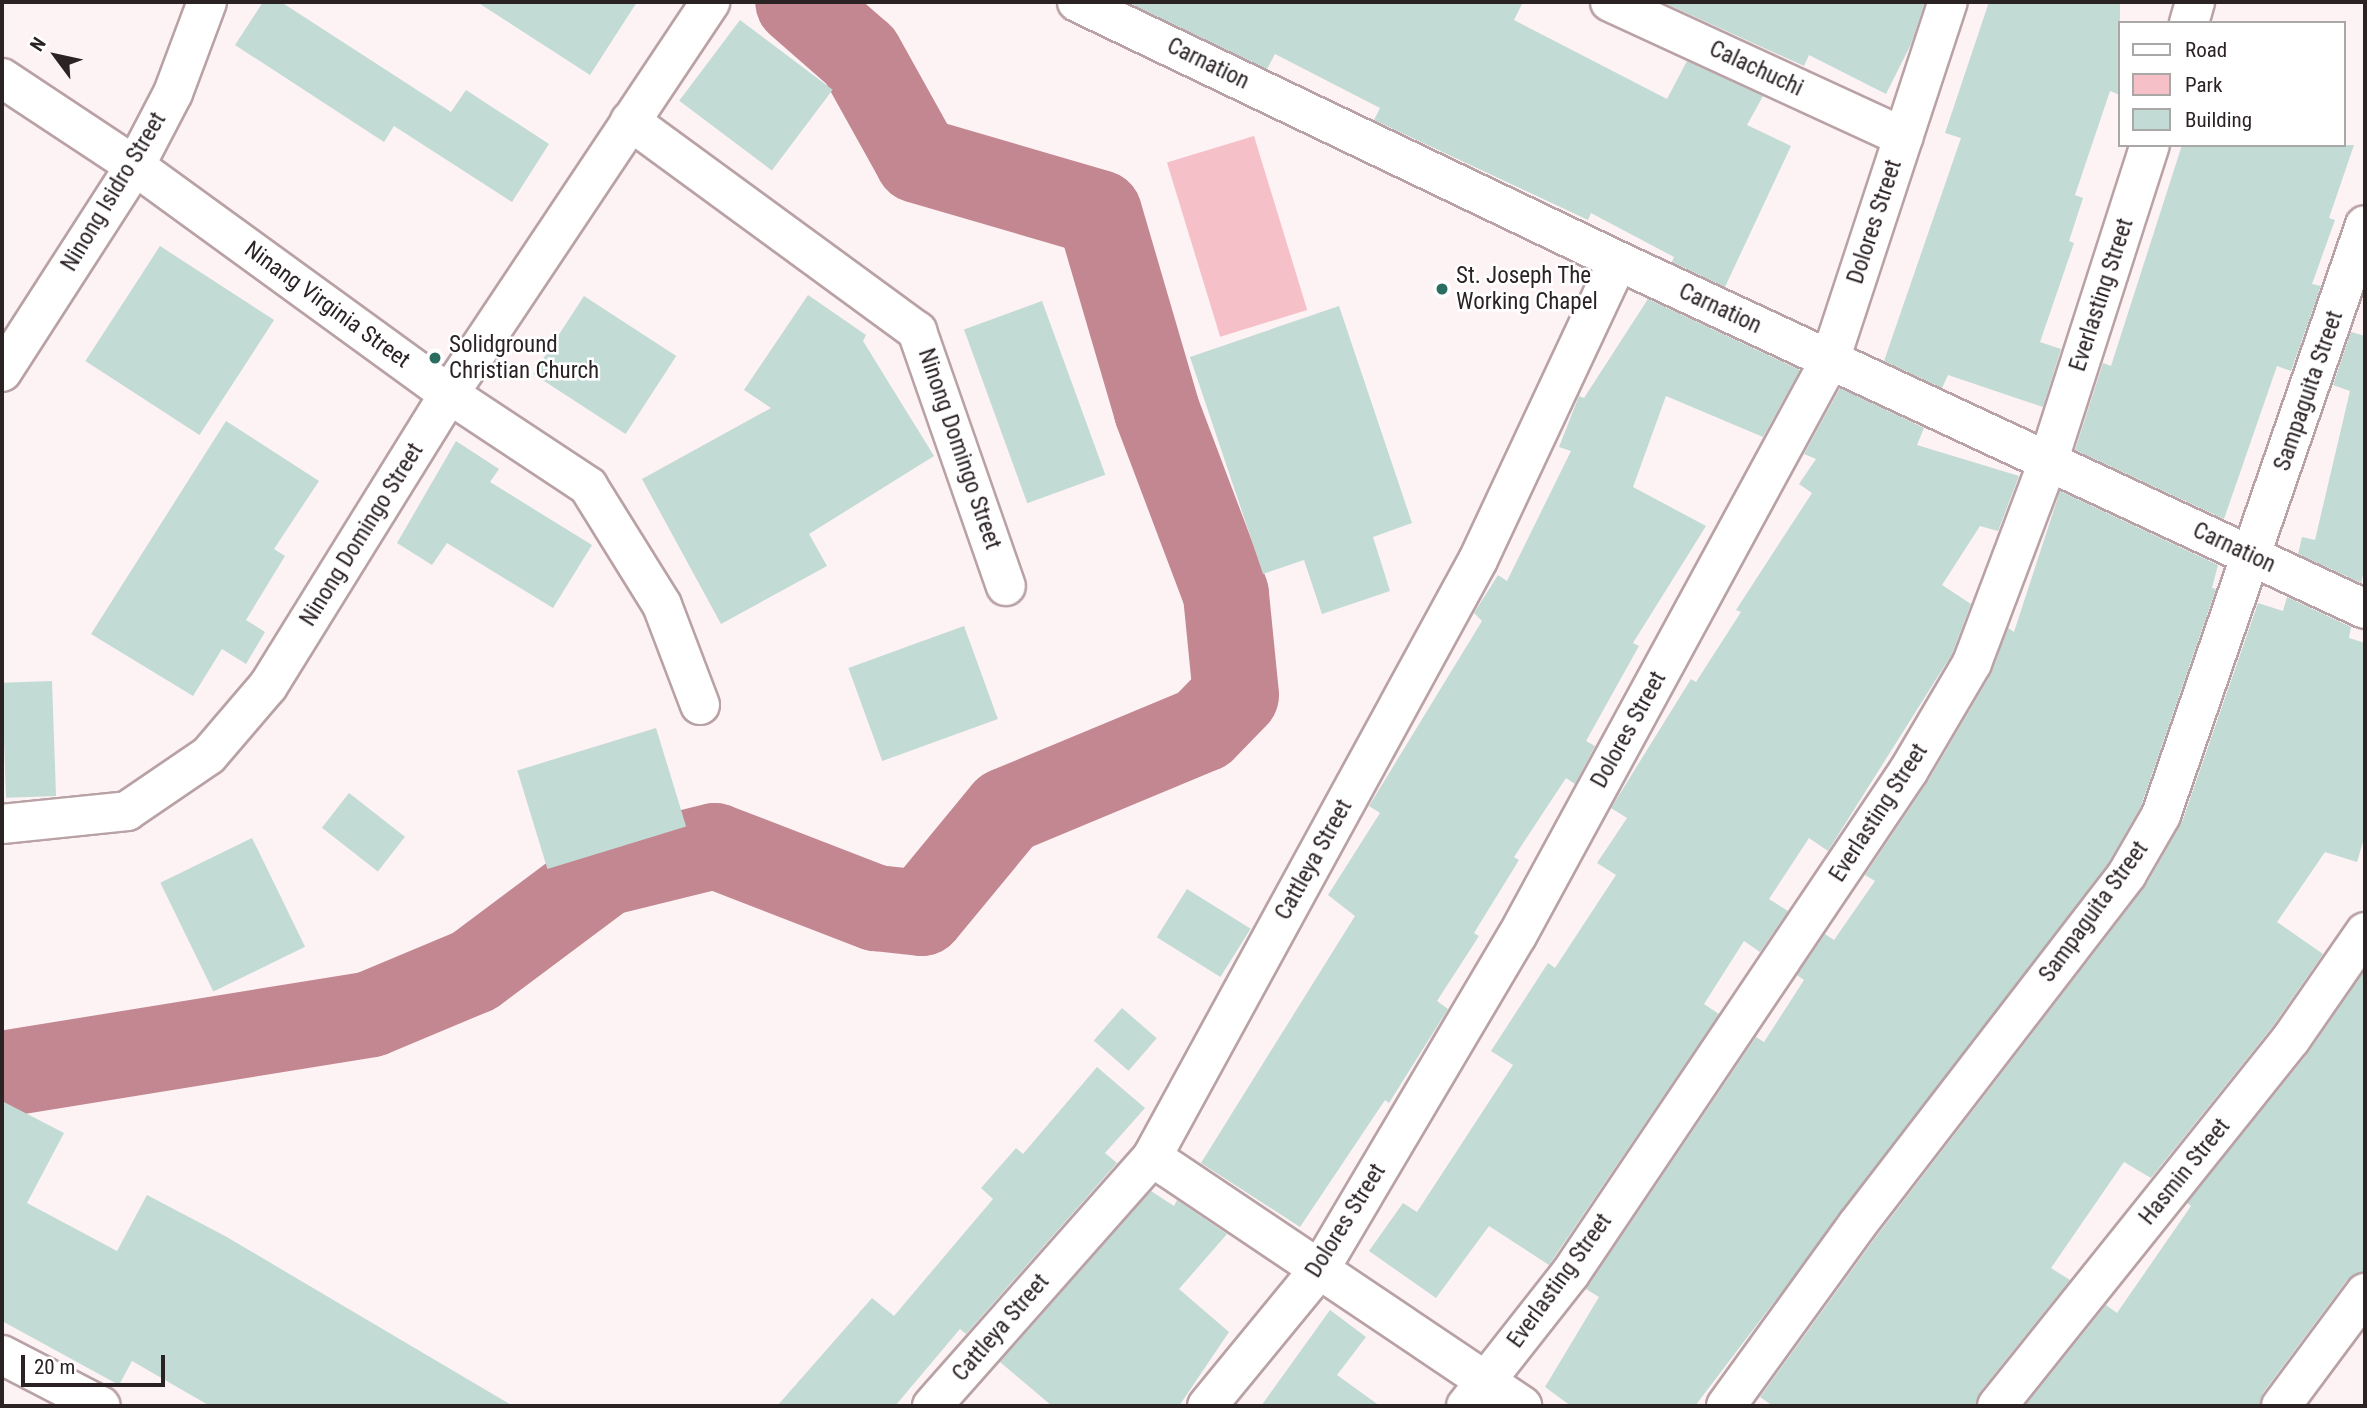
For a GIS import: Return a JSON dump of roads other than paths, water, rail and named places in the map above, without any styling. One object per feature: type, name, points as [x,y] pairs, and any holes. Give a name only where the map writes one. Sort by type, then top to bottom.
[{"type":"street","name":"Ninong Isidro Street","points":[[2,372],[135,166],[173,93],[207,2]]},
{"type":"street","name":"Ninong Domingo Street","points":[[2,824],[127,811],[209,755],[268,686],[449,394],[710,2]]},
{"type":"street","name":"Carnation","points":[[1077,2],[1618,261],[2365,609]]},
{"type":"street","name":"Calachuchi","points":[[1610,2],[1903,137]]},
{"type":"street","name":"Dolores Street","points":[[1207,1406],[1321,1267],[1517,936],[1830,360],[1948,2]]},
{"type":"street","points":[[2190,21],[2196,2]]},
{"type":"street","name":"Ninang Virginia Street","points":[[2,78],[135,166],[449,394],[589,486],[662,605],[700,705]]},
{"type":"street","name":"Ninong Domingo Street","points":[[630,121],[917,331],[1006,586]]},
{"type":"street","name":"Everlasting Street","points":[[1476,1393],[1570,1274],[1909,770],[1972,663],[2048,462],[2149,147]]},
{"type":"street","name":"Sampaguita Street","points":[[1726,1406],[1857,1225],[2127,874],[2161,815],[2253,557],[2365,225]]},
{"type":"street","name":"Cattleya Street","points":[[932,1406],[1152,1157],[1478,560],[1618,261]]},
{"type":"street","name":"Hasmin Street","points":[[1997,1406],[2291,1039],[2365,932]]},
{"type":"street","points":[[1152,1157],[1321,1267],[1476,1393],[1522,1406]]},
{"type":"street","points":[[2299,1400],[2365,1293]]},
{"type":"street","points":[[2,1354],[102,1406]]},
{"type":"waterway","points":[[2,1074],[371,1014],[474,971],[605,873],[715,846],[876,908],[922,913],[1006,811],[1203,729],[1236,695],[1226,594],[1157,411],[1099,213],[918,160],[860,56],[798,2]]},
{"type":"place","name":"St. Joseph The Working Chapel","points":[[1442,289]]},
{"type":"place","name":"Solidground Christian Church","points":[[435,358]]}]
